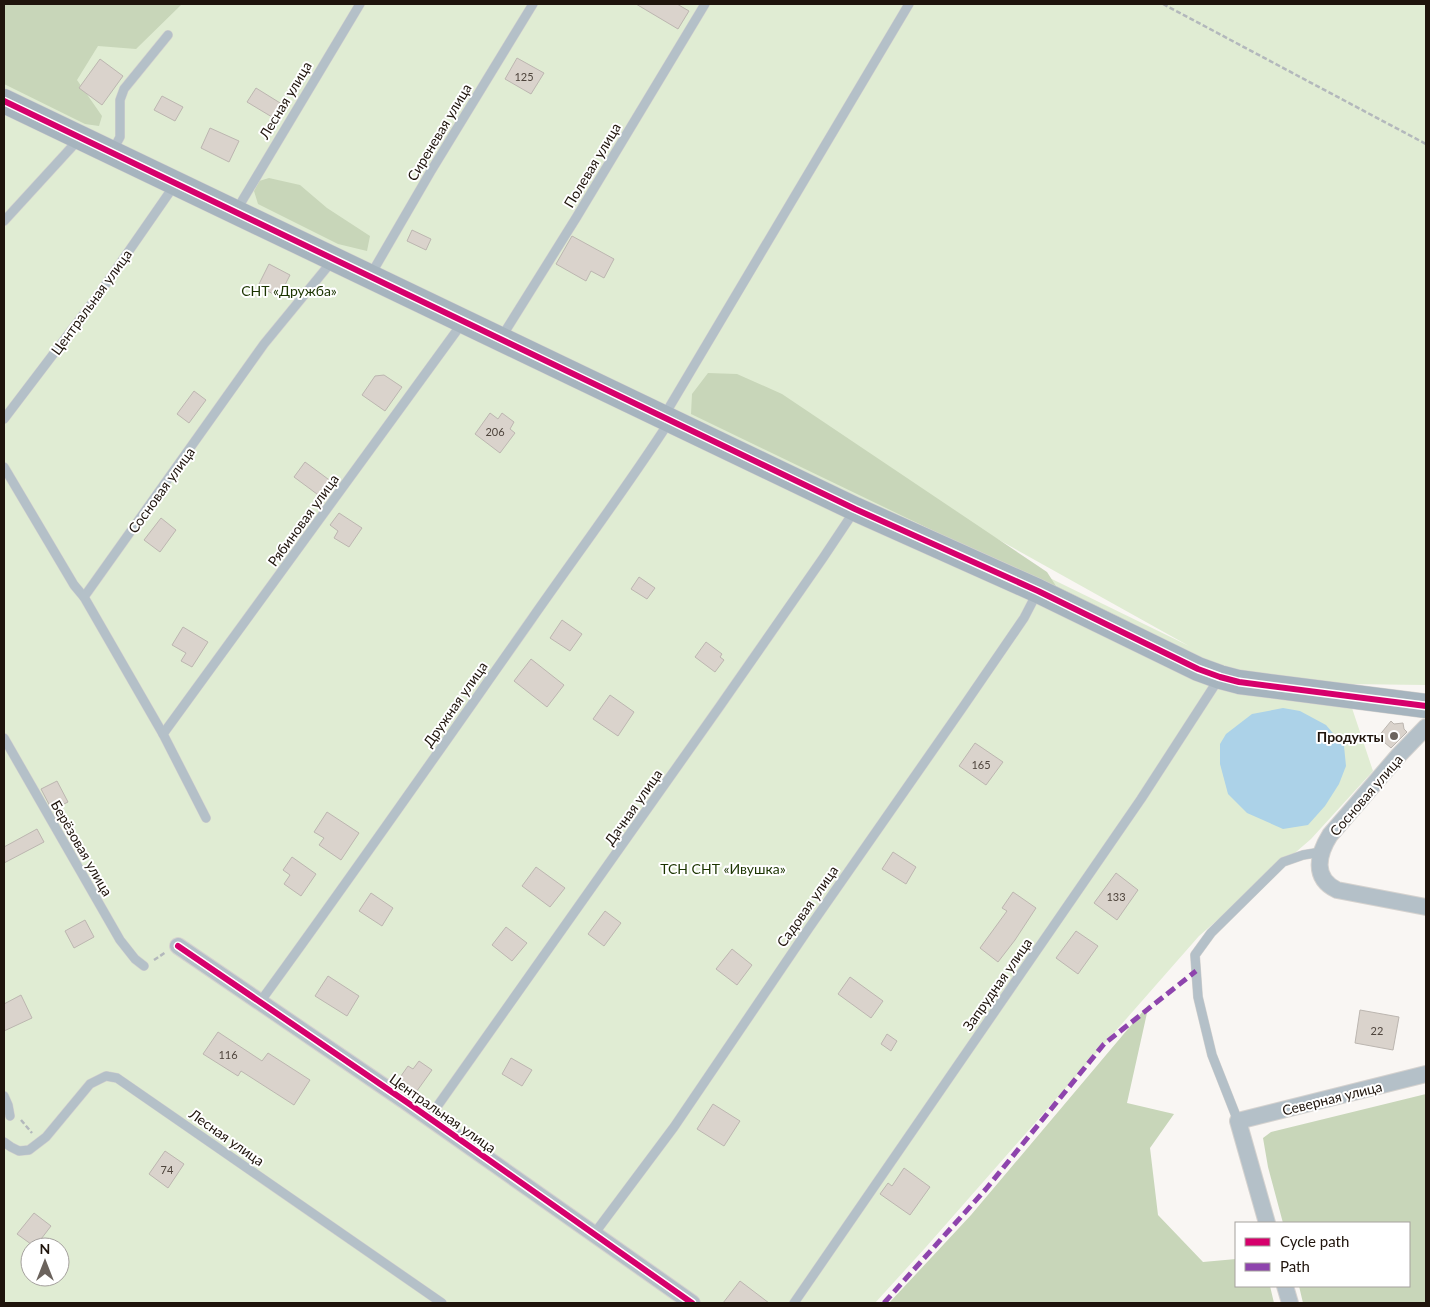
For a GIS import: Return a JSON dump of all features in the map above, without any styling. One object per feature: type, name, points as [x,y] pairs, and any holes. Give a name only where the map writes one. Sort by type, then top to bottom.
[{"type":"street","points":[[4,101],[855,509],[1038,591],[1177,659],[1220,677],[1239,682],[1426,706]]},
{"type":"street","name":"Сосновая улица","points":[[1321,852],[1322,846],[1330,835],[1399,755],[1426,727]]},
{"type":"street","points":[[1321,852],[1319,859],[1320,873],[1327,886],[1336,890],[1426,907]]},
{"type":"street","name":"Центральная улица","points":[[178,946],[429,1118],[692,1303]]},
{"type":"street","name":"Северная улица","points":[[1238,1122],[1426,1074]]},
{"type":"street","points":[[1238,1122],[1267,1222]]},
{"type":"street","points":[[1285,1287],[1290,1303]]},
{"type":"lane","name":"Лесная улица","points":[[235,211],[360,4]]},
{"type":"lane","name":"Сиреневая улица","points":[[370,276],[430,171],[533,4]]},
{"type":"lane","name":"Полевая улица","points":[[501,338],[705,4]]},
{"type":"lane","name":"Дружная улица","points":[[260,1002],[640,468],[667,418],[909,4]]},
{"type":"lane","points":[[112,152],[120,137],[120,100],[124,89],[168,35]]},
{"type":"lane","points":[[4,222],[80,138]]},
{"type":"lane","name":"Центральная улица","points":[[4,418],[98,294],[176,183]]},
{"type":"lane","name":"Сосновая улица","points":[[84,597],[264,344],[334,259]]},
{"type":"lane","name":"Рябиновая улица","points":[[163,734],[464,320]]},
{"type":"lane","points":[[4,467],[74,585],[84,597],[163,734],[206,818]]},
{"type":"lane","name":"Дачная улица","points":[[429,1118],[714,714],[855,509]]},
{"type":"lane","name":"Садовая улица","points":[[594,1234],[674,1127],[809,928],[1024,618],[1038,591]]},
{"type":"lane","name":"Запрудная улица","points":[[794,1303],[1141,800],[1220,677]]},
{"type":"lane","name":"Берёзовая улица","points":[[4,738],[120,940],[135,959],[144,966]]},
{"type":"lane","points":[[1238,1122],[1210,1046],[1198,997],[1195,955],[1211,933],[1283,862],[1303,854],[1321,852]]},
{"type":"lane","name":"Лесная улица","points":[[4,1142],[19,1151],[29,1150],[46,1137],[90,1084],[106,1076],[117,1078],[442,1303]]},
{"type":"lane","points":[[4,1096],[9,1112]]},
{"type":"path","points":[[1163,4],[1426,144]]},
{"type":"path","points":[[144,966],[178,946]]},
{"type":"path","points":[[9,1112],[26,1125],[39,1143]]},
{"type":"green space","points":[[4,4],[182,4],[136,49],[98,46],[77,80],[102,116],[99,126],[85,124],[4,84]]},
{"type":"green space","points":[[92,4],[1426,4],[1426,685],[1344,684],[1373,771],[1311,839],[1199,936],[875,1303],[4,1303],[4,71]],"holes":[[[752,402],[1189,646],[982,545]]]},
{"type":"green space","points":[[269,178],[300,185],[327,208],[370,236],[367,251],[338,244],[258,204],[254,191],[259,181]]},
{"type":"green space","points":[[708,373],[737,374],[782,394],[1047,572],[1056,586],[1130,622],[1130,628],[1023,574],[691,414],[692,394]]},
{"type":"green space","points":[[1149,1004],[1127,1103],[1174,1114],[1150,1148],[1158,1215],[1203,1262],[1235,1259],[1235,1287],[1270,1287],[1274,1303],[889,1303],[971,1215]]},
{"type":"green space","points":[[1426,1094],[1426,1303],[1303,1303],[1299,1287],[1410,1287],[1410,1222],[1283,1222],[1268,1167],[1263,1138],[1271,1132]]},
{"type":"water","points":[[1283,708],[1300,711],[1326,725],[1344,746],[1346,766],[1339,784],[1325,806],[1308,825],[1283,829],[1247,813],[1228,794],[1220,764],[1220,744],[1226,734],[1252,714]]},
{"type":"building","points":[[636,4],[677,4],[689,11],[678,29]]},
{"type":"building","points":[[517,58],[544,73],[531,94],[505,79]]},
{"type":"building","points":[[100,59],[123,76],[102,105],[79,88]]},
{"type":"building","points":[[256,88],[285,106],[277,120],[247,102]]},
{"type":"building","points":[[162,96],[183,107],[175,121],[154,110]]},
{"type":"building","points":[[210,128],[239,141],[229,162],[201,148]]},
{"type":"building","points":[[412,230],[431,239],[426,250],[407,241]]},
{"type":"building","points":[[572,236],[614,259],[604,278],[591,271],[586,281],[556,264]]},
{"type":"building","points":[[269,264],[290,275],[279,297],[258,286]]},
{"type":"building","points":[[384,375],[402,387],[385,411],[362,395],[375,376]]},
{"type":"building","points":[[194,391],[206,400],[189,423],[177,414]]},
{"type":"building","points":[[490,413],[498,419],[502,413],[514,422],[510,429],[515,433],[500,453],[475,434]]},
{"type":"building","points":[[305,462],[332,482],[321,497],[294,477]]},
{"type":"building","points":[[339,513],[362,528],[349,547],[334,538],[338,531],[330,525]]},
{"type":"building","points":[[161,518],[176,530],[160,552],[144,540]]},
{"type":"building","points":[[639,577],[655,588],[647,599],[631,589]]},
{"type":"building","points":[[562,620],[582,634],[570,651],[550,638]]},
{"type":"building","points":[[183,627],[208,642],[192,667],[181,661],[186,653],[172,645]]},
{"type":"building","points":[[706,642],[722,654],[720,657],[724,660],[715,672],[695,657]]},
{"type":"building","points":[[531,659],[564,685],[547,707],[514,681]]},
{"type":"building","points":[[610,695],[634,712],[618,736],[593,719]]},
{"type":"building","points":[[1391,721],[1394,724],[1403,723],[1404,729],[1407,732],[1391,748],[1378,737]]},
{"type":"building","points":[[975,743],[1003,762],[986,785],[959,766]]},
{"type":"building","points":[[57,781],[68,802],[52,810],[41,789]]},
{"type":"building","points":[[327,812],[359,833],[341,860],[319,845],[324,838],[314,832]]},
{"type":"building","points":[[37,829],[44,842],[4,863],[4,847]]},
{"type":"building","points":[[893,852],[916,867],[906,884],[882,869]]},
{"type":"building","points":[[292,857],[316,874],[301,896],[284,884],[290,875],[283,870]]},
{"type":"building","points":[[536,867],[565,888],[550,907],[522,886]]},
{"type":"building","points":[[1116,873],[1138,890],[1117,920],[1094,903]]},
{"type":"building","points":[[1013,892],[1036,908],[998,962],[980,948],[1007,911],[1002,908]]},
{"type":"building","points":[[371,893],[393,908],[382,926],[359,911]]},
{"type":"building","points":[[605,911],[621,923],[604,946],[588,934]]},
{"type":"building","points":[[85,920],[94,937],[74,948],[65,931]]},
{"type":"building","points":[[506,927],[527,943],[512,961],[492,945]]},
{"type":"building","points":[[1076,931],[1098,946],[1078,974],[1056,958]]},
{"type":"building","points":[[732,949],[752,965],[737,985],[716,969]]},
{"type":"building","points":[[328,976],[359,996],[347,1016],[315,996]]},
{"type":"building","points":[[850,977],[883,1001],[871,1018],[838,994]]},
{"type":"building","points":[[21,995],[32,1018],[4,1031],[4,1004]]},
{"type":"building","points":[[1360,1010],[1399,1017],[1393,1050],[1355,1043]]},
{"type":"building","points":[[218,1032],[262,1061],[268,1053],[310,1080],[294,1105],[241,1071],[238,1076],[203,1054]]},
{"type":"building","points":[[887,1034],[897,1041],[891,1051],[881,1044]]},
{"type":"building","points":[[511,1058],[532,1070],[522,1086],[502,1074]]},
{"type":"building","points":[[419,1061],[432,1070],[414,1095],[396,1083],[408,1066],[413,1069]]},
{"type":"building","points":[[713,1104],[740,1121],[724,1146],[697,1129]]},
{"type":"building","points":[[165,1151],[184,1164],[168,1188],[149,1174]]},
{"type":"building","points":[[904,1168],[930,1187],[910,1215],[880,1194],[888,1183],[892,1186]]},
{"type":"building","points":[[34,1213],[51,1226],[43,1237],[21,1237],[17,1234]]},
{"type":"building","points":[[740,1281],[769,1303],[723,1303]]},
{"type":"marked path","points":[[884,1303],[986,1189],[1104,1044],[1196,971]]},
{"type":"cycle path","points":[[4,101],[855,509],[1038,591],[1198,669],[1239,682],[1426,706]]},
{"type":"cycle path","points":[[178,946],[408,1103],[692,1303]]},
{"type":"place","name":"Продукты","points":[[1394,736]]},
{"type":"park label","name":"СНТ «Дружба»","points":[[289,290]]},
{"type":"park label","name":"ТСН СНТ «Ивушка»","points":[[723,868]]}]
